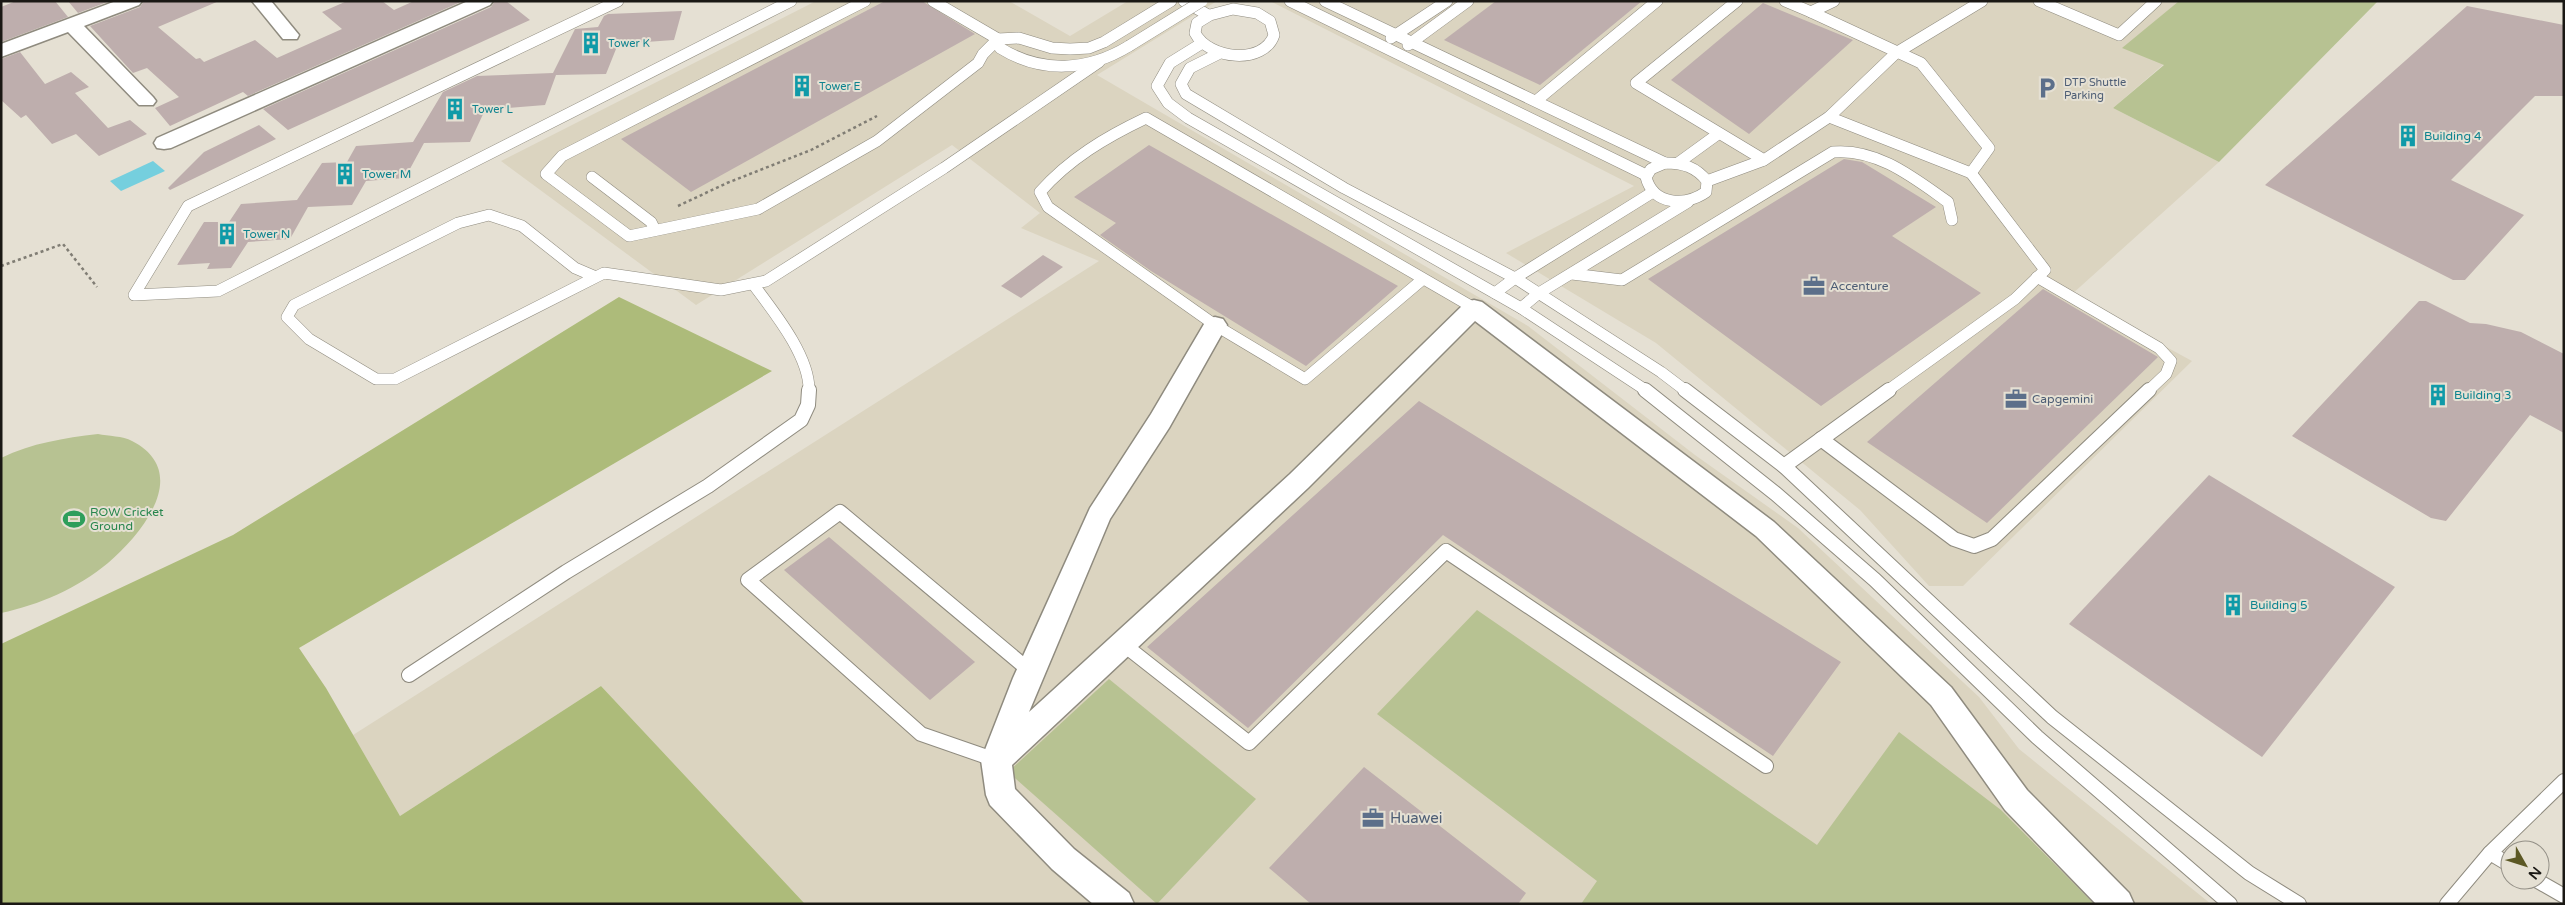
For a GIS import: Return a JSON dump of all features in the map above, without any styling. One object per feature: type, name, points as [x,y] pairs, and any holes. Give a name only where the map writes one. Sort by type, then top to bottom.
[{"type":"street","points":[[1,51],[133,1]]},
{"type":"street","points":[[261,1],[290,35]]},
{"type":"street","points":[[164,144],[484,1]]},
{"type":"street","points":[[71,24],[146,101]]},
{"type":"street","points":[[996,760],[1123,644],[1404,380],[1485,301],[1765,529],[1941,696],[2016,800],[2118,904]]},
{"type":"street","points":[[1118,904],[1063,859],[1001,795],[996,760],[1030,671],[1099,515],[1160,421],[1215,325]]},
{"type":"lane","points":[[618,1],[188,206],[134,295],[218,292],[792,1]]},
{"type":"lane","points":[[865,1],[562,156],[546,174],[629,236],[653,226],[723,218],[758,209],[876,141],[978,63],[983,54],[998,38]]},
{"type":"lane","points":[[934,1],[998,38],[1019,38],[1052,48],[1070,50],[1089,48],[1104,42],[1171,1]]},
{"type":"lane","points":[[1184,1],[1208,15]]},
{"type":"lane","points":[[596,277],[575,268],[522,226],[489,215],[458,223],[294,305],[287,317],[309,339],[376,379],[395,379],[604,273],[720,290],[766,281],[840,236],[1099,62],[1116,54],[1202,1]]},
{"type":"lane","points":[[1290,1],[1646,175]]},
{"type":"lane","points":[[1325,1],[1665,163]]},
{"type":"lane","points":[[1380,44],[1447,1]]},
{"type":"lane","points":[[1396,54],[1468,1]]},
{"type":"lane","points":[[1536,101],[1578,64],[1657,1]]},
{"type":"lane","points":[[1785,1],[1921,63],[1989,148],[1971,173]]},
{"type":"lane","points":[[1811,12],[1834,1]]},
{"type":"lane","points":[[1707,181],[1764,160],[1829,117],[1896,53],[1982,1]]},
{"type":"lane","points":[[2039,1],[2119,35],[2156,1]]},
{"type":"lane","points":[[1734,2],[1636,83],[1764,160]]},
{"type":"lane","points":[[1247,10],[1259,13],[1274,26],[1273,40],[1256,52],[1231,56],[1218,54],[1199,44],[1194,37],[1199,21],[1208,15],[1220,11],[1247,10]]},
{"type":"lane","points":[[998,38],[1000,48],[1010,56],[1040,65],[1068,66],[1099,62]]},
{"type":"lane","points":[[1104,42],[1116,54]]},
{"type":"lane","points":[[1199,44],[1170,63],[1157,86],[1168,103],[1188,118],[1328,198],[1485,301]]},
{"type":"lane","points":[[1218,54],[1190,68],[1181,84],[1186,94],[1344,188],[1515,278],[1661,372],[1784,466],[2052,717],[2249,873],[2299,904]]},
{"type":"lane","points":[[1784,466],[2015,299],[2045,270],[1971,173],[1829,117]]},
{"type":"lane","points":[[1423,279],[1305,379],[1215,325],[1048,207],[1040,192],[1053,175],[1126,128],[1146,118],[1423,279],[1485,301],[1521,308],[1648,392],[1730,455],[1886,592],[2037,737],[2230,904]]},
{"type":"lane","points":[[1678,163],[1718,134]]},
{"type":"lane","points":[[1572,274],[1622,280],[1833,152],[1847,150],[1865,154],[1930,189],[1948,202],[1952,220]]},
{"type":"lane","points":[[1521,308],[1540,293],[1706,192],[1707,181],[1701,173],[1691,166],[1665,163],[1652,167],[1646,175],[1645,181],[1653,192],[1669,200],[1688,202]]},
{"type":"lane","points":[[592,177],[653,226]]},
{"type":"lane","points":[[1328,198],[1344,188]]},
{"type":"lane","points":[[1485,301],[1515,278],[1653,192]]},
{"type":"lane","points":[[1821,439],[1954,539],[1974,546],[1992,539],[2166,374],[2171,361],[2159,348],[2037,277]]},
{"type":"lane","points":[[409,675],[566,572],[708,486],[801,420],[810,407],[811,398],[805,368],[781,322],[753,284]]},
{"type":"lane","points":[[996,760],[921,734],[748,580],[840,512],[1030,671]]},
{"type":"lane","points":[[1123,644],[1249,743],[1446,551],[1766,766]]},
{"type":"lane","points":[[1886,592],[1905,580]]},
{"type":"lane","points":[[2447,904],[2490,853],[2564,781]]},
{"type":"lane","points":[[2490,853],[2500,859]]},
{"type":"lane","points":[[2550,888],[2564,896]]},
{"type":"path","points":[[653,226],[687,201],[812,150],[883,112]]},
{"type":"path","points":[[1,266],[63,244],[97,287]]},
{"type":"shaded area","points":[[816,1],[1009,1],[1070,36],[1128,1],[1217,1],[1097,75],[1528,326],[1695,455],[1798,528],[1979,697],[2019,749],[2211,904],[805,904],[601,686],[400,816],[353,735],[1099,261],[1021,228],[1040,213],[952,145],[696,305],[501,161]]},
{"type":"shaded area","points":[[1270,1],[2179,1],[2123,48],[2164,64],[2113,108],[2219,162],[2071,295],[2192,361],[1963,586],[1929,586],[1860,510],[1656,343],[1506,253],[1634,186]]},
{"type":"green space","points":[[2179,1],[2378,1],[2219,162],[2113,108],[2164,65],[2122,48]]},
{"type":"green space","points":[[619,297],[772,371],[299,648],[326,688],[400,816],[601,686],[805,904],[1,904],[1,644],[233,535]]},
{"type":"green space","name":"ROW Cricket Ground","points":[[98,434],[128,439],[150,454],[158,469],[160,485],[156,502],[147,519],[122,550],[108,563],[84,580],[44,600],[1,613],[1,458],[24,448],[48,442]]},
{"type":"green space","points":[[1477,610],[1817,845],[1899,732],[2001,810],[2094,904],[1581,904],[1597,881],[1377,714]]},
{"type":"green space","points":[[1109,679],[1256,799],[1157,904],[1008,772]]},
{"type":"water","points":[[153,161],[165,171],[121,191],[110,181]]},
{"type":"building","points":[[16,1],[55,1],[68,17],[1,42],[1,7]]},
{"type":"building","points":[[68,1],[110,1],[78,13]]},
{"type":"building","points":[[144,1],[219,1],[158,27],[196,59],[200,58],[204,62],[255,40],[277,58],[342,29],[322,12],[347,1],[382,1],[394,10],[414,1],[463,1],[248,96],[243,92],[170,126],[155,108],[179,97],[147,68],[133,73],[90,26],[140,7]]},
{"type":"building","points":[[495,1],[506,1],[530,20],[288,130],[263,109],[491,7]]},
{"type":"building","name":"Tower E","points":[[885,1],[922,1],[975,34],[691,192],[621,139]]},
{"type":"building","points":[[1496,1],[1642,1],[1540,85],[1444,40]]},
{"type":"building","points":[[1763,3],[1853,40],[1749,134],[1671,80]]},
{"type":"building","name":"Building 4","points":[[2467,6],[2564,25],[2564,96],[2535,96],[2451,180],[2524,215],[2465,280],[2453,280],[2265,185]]},
{"type":"building","points":[[682,11],[674,40],[618,44],[606,74],[556,75],[545,105],[485,110],[470,142],[424,143],[405,178],[366,181],[352,205],[308,207],[290,239],[248,242],[231,268],[207,269],[210,263],[177,265],[204,222],[229,222],[241,204],[297,200],[322,163],[347,162],[356,146],[413,142],[443,92],[477,76],[553,73],[575,29],[598,27],[604,16],[608,14]]},
{"type":"building","points":[[20,52],[45,84],[71,72],[89,87],[75,93],[108,128],[130,120],[147,134],[99,156],[76,134],[52,144],[26,115],[21,118],[1,100],[1,59]]},
{"type":"building","points":[[259,125],[276,139],[170,190],[168,188],[204,152]]},
{"type":"building","points":[[1149,145],[1398,286],[1306,366],[1151,271],[1100,235],[1116,223],[1074,197]]},
{"type":"building","name":"Accenture","points":[[1844,159],[1862,162],[1936,207],[1892,236],[1981,293],[1821,406],[1648,279]]},
{"type":"building","points":[[1043,255],[1063,267],[1021,298],[1001,286]]},
{"type":"building","name":"Capgemini","points":[[2043,289],[2158,357],[1987,523],[1867,442]]},
{"type":"building","name":"Building 3","points":[[2419,301],[2426,301],[2470,323],[2486,324],[2521,332],[2564,354],[2564,433],[2530,415],[2446,521],[2431,518],[2292,436]]},
{"type":"building","points":[[1419,401],[1841,662],[1773,756],[1443,535],[1248,728],[1147,647]]},
{"type":"building","name":"Building 5","points":[[2209,475],[2395,587],[2262,757],[2069,624]]},
{"type":"building","points":[[829,537],[975,662],[930,700],[784,570]]},
{"type":"building","name":"Huawei","points":[[1364,767],[1526,893],[1518,904],[1311,904],[1269,868]]},
{"type":"place","name":"Tower K","points":[[591,43]]},
{"type":"place","name":"Tower E","points":[[802,86]]},
{"type":"place","name":"DTP Shuttle Parking","points":[[2047,88]]},
{"type":"place","name":"Tower L","points":[[455,109]]},
{"type":"place","name":"Building 4","points":[[2408,136]]},
{"type":"place","name":"Tower M","points":[[345,174]]},
{"type":"place","name":"Tower N","points":[[227,234]]},
{"type":"place","name":"Accenture","points":[[1814,286]]},
{"type":"place","name":"Building 3","points":[[2438,395]]},
{"type":"place","name":"Capgemini","points":[[2016,399]]},
{"type":"place","name":"ROW Cricket Ground","points":[[74,519]]},
{"type":"place","name":"Building 5","points":[[2233,605]]},
{"type":"place","name":"Huawei","points":[[1373,818]]}]
